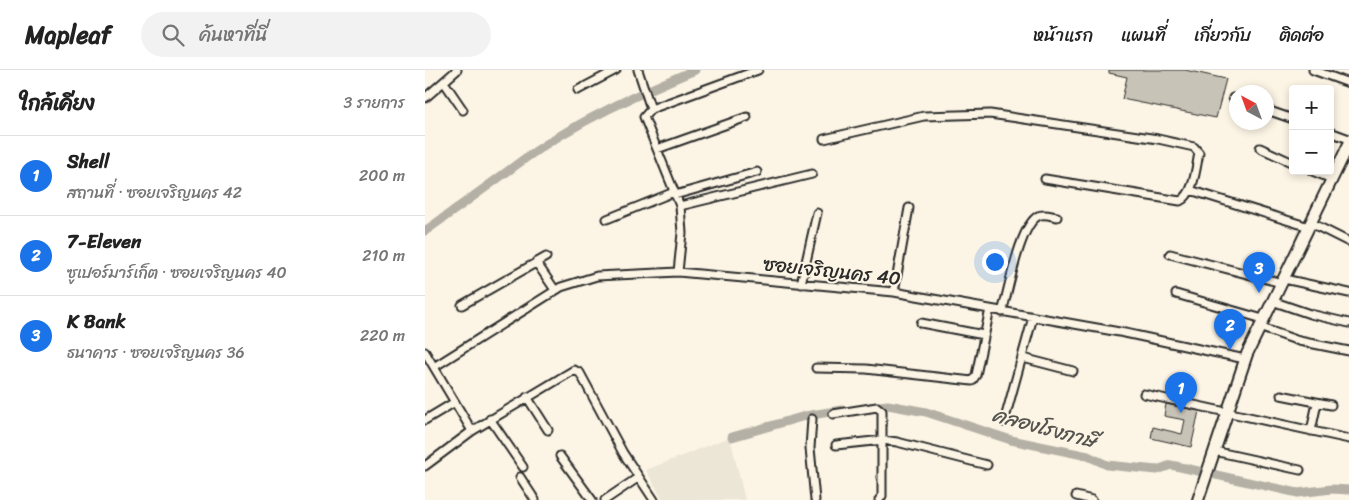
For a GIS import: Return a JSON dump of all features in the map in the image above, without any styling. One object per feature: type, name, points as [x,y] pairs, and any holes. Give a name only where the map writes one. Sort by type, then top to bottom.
[{"type":"main road","points":[[1197,500],[1245,359],[1349,144]]},
{"type":"street","points":[[425,98],[457,70]]},
{"type":"street","points":[[578,90],[616,70]]},
{"type":"street","points":[[638,70],[651,109]]},
{"type":"street","points":[[678,272],[682,233],[680,206],[644,117],[651,109],[758,70]]},
{"type":"street","points":[[1313,70],[1349,83]]},
{"type":"street","points":[[444,82],[463,110]]},
{"type":"street","points":[[1274,112],[1289,118]]},
{"type":"street","points":[[824,139],[924,116],[990,114],[1081,126],[1194,147],[1199,154],[1190,190],[1183,200],[1175,201],[1045,179]]},
{"type":"street","points":[[657,150],[747,116]]},
{"type":"street","points":[[1334,133],[1349,139]]},
{"type":"street","points":[[1259,148],[1289,161]]},
{"type":"street","points":[[607,220],[674,193],[757,172]]},
{"type":"street","points":[[680,206],[812,174]]},
{"type":"street","points":[[1322,175],[1332,179]]},
{"type":"street","points":[[1190,190],[1310,225],[1349,242]]},
{"type":"street","points":[[894,292],[909,208]]},
{"type":"street","points":[[801,284],[817,213]]},
{"type":"street","points":[[1002,312],[1026,229],[1041,215],[1057,217]]},
{"type":"street","points":[[1170,254],[1283,281],[1349,293]]},
{"type":"street","points":[[462,305],[546,257]]},
{"type":"street","points":[[536,262],[555,290]]},
{"type":"street","name":"ซอยเจริญนคร 40","points":[[434,367],[555,290],[597,276],[678,272],[894,292],[1125,333],[1245,359]]},
{"type":"street","points":[[1177,294],[1261,323],[1299,341],[1349,352]]},
{"type":"street","points":[[1272,301],[1310,314],[1349,323]]},
{"type":"street","points":[[816,368],[866,369],[972,381],[975,378],[990,309]]},
{"type":"street","points":[[1004,422],[1033,317]]},
{"type":"street","points":[[921,323],[984,335]]},
{"type":"street","points":[[425,352],[472,431]]},
{"type":"street","points":[[1023,358],[1073,371]]},
{"type":"street","points":[[425,466],[490,419],[572,370],[578,371],[654,500]]},
{"type":"street","points":[[1144,394],[1349,439]]},
{"type":"street","points":[[1281,395],[1331,405]]},
{"type":"street","points":[[527,397],[548,430]]},
{"type":"street","points":[[425,420],[455,402]]},
{"type":"street","points":[[1311,431],[1317,403]]},
{"type":"street","points":[[833,414],[879,407],[882,411],[882,496],[879,500]]},
{"type":"street","points":[[490,419],[523,467]]},
{"type":"street","points":[[812,419],[810,448],[815,500]]},
{"type":"street","points":[[836,445],[883,440],[930,449],[987,465]]},
{"type":"street","points":[[1213,451],[1300,470]]},
{"type":"street","points":[[560,456],[592,500]]},
{"type":"street","points":[[520,477],[532,499]]},
{"type":"street","points":[[605,500],[639,477]]},
{"type":"street","points":[[1076,496],[1092,500]]},
{"type":"shaded area","points":[[730,437],[745,500],[663,500],[646,470]]},
{"type":"building","points":[[1109,70],[1185,70],[1226,79],[1216,118],[1122,99],[1127,77],[1109,73]]},
{"type":"building","points":[[1166,404],[1199,411],[1191,447],[1151,438],[1153,427],[1182,434],[1185,420],[1164,416]]},
{"type":"waterway","points":[[425,231],[527,157],[567,132],[630,99],[695,70]]},
{"type":"waterway","name":"คลองโรงภาษี","points":[[870,407],[888,405],[926,412],[1011,440],[1088,456],[1107,465],[1157,470],[1171,465],[1298,493],[1332,489],[1349,490]]},
{"type":"waterway","name":"คลองโรงภาษี","points":[[732,437],[805,416],[842,410]]},
{"type":"place","name":"K Bank","points":[[1259,293]]},
{"type":"place","name":"7-Eleven","points":[[1230,350]]},
{"type":"place","name":"Shell","points":[[1181,413]]}]
